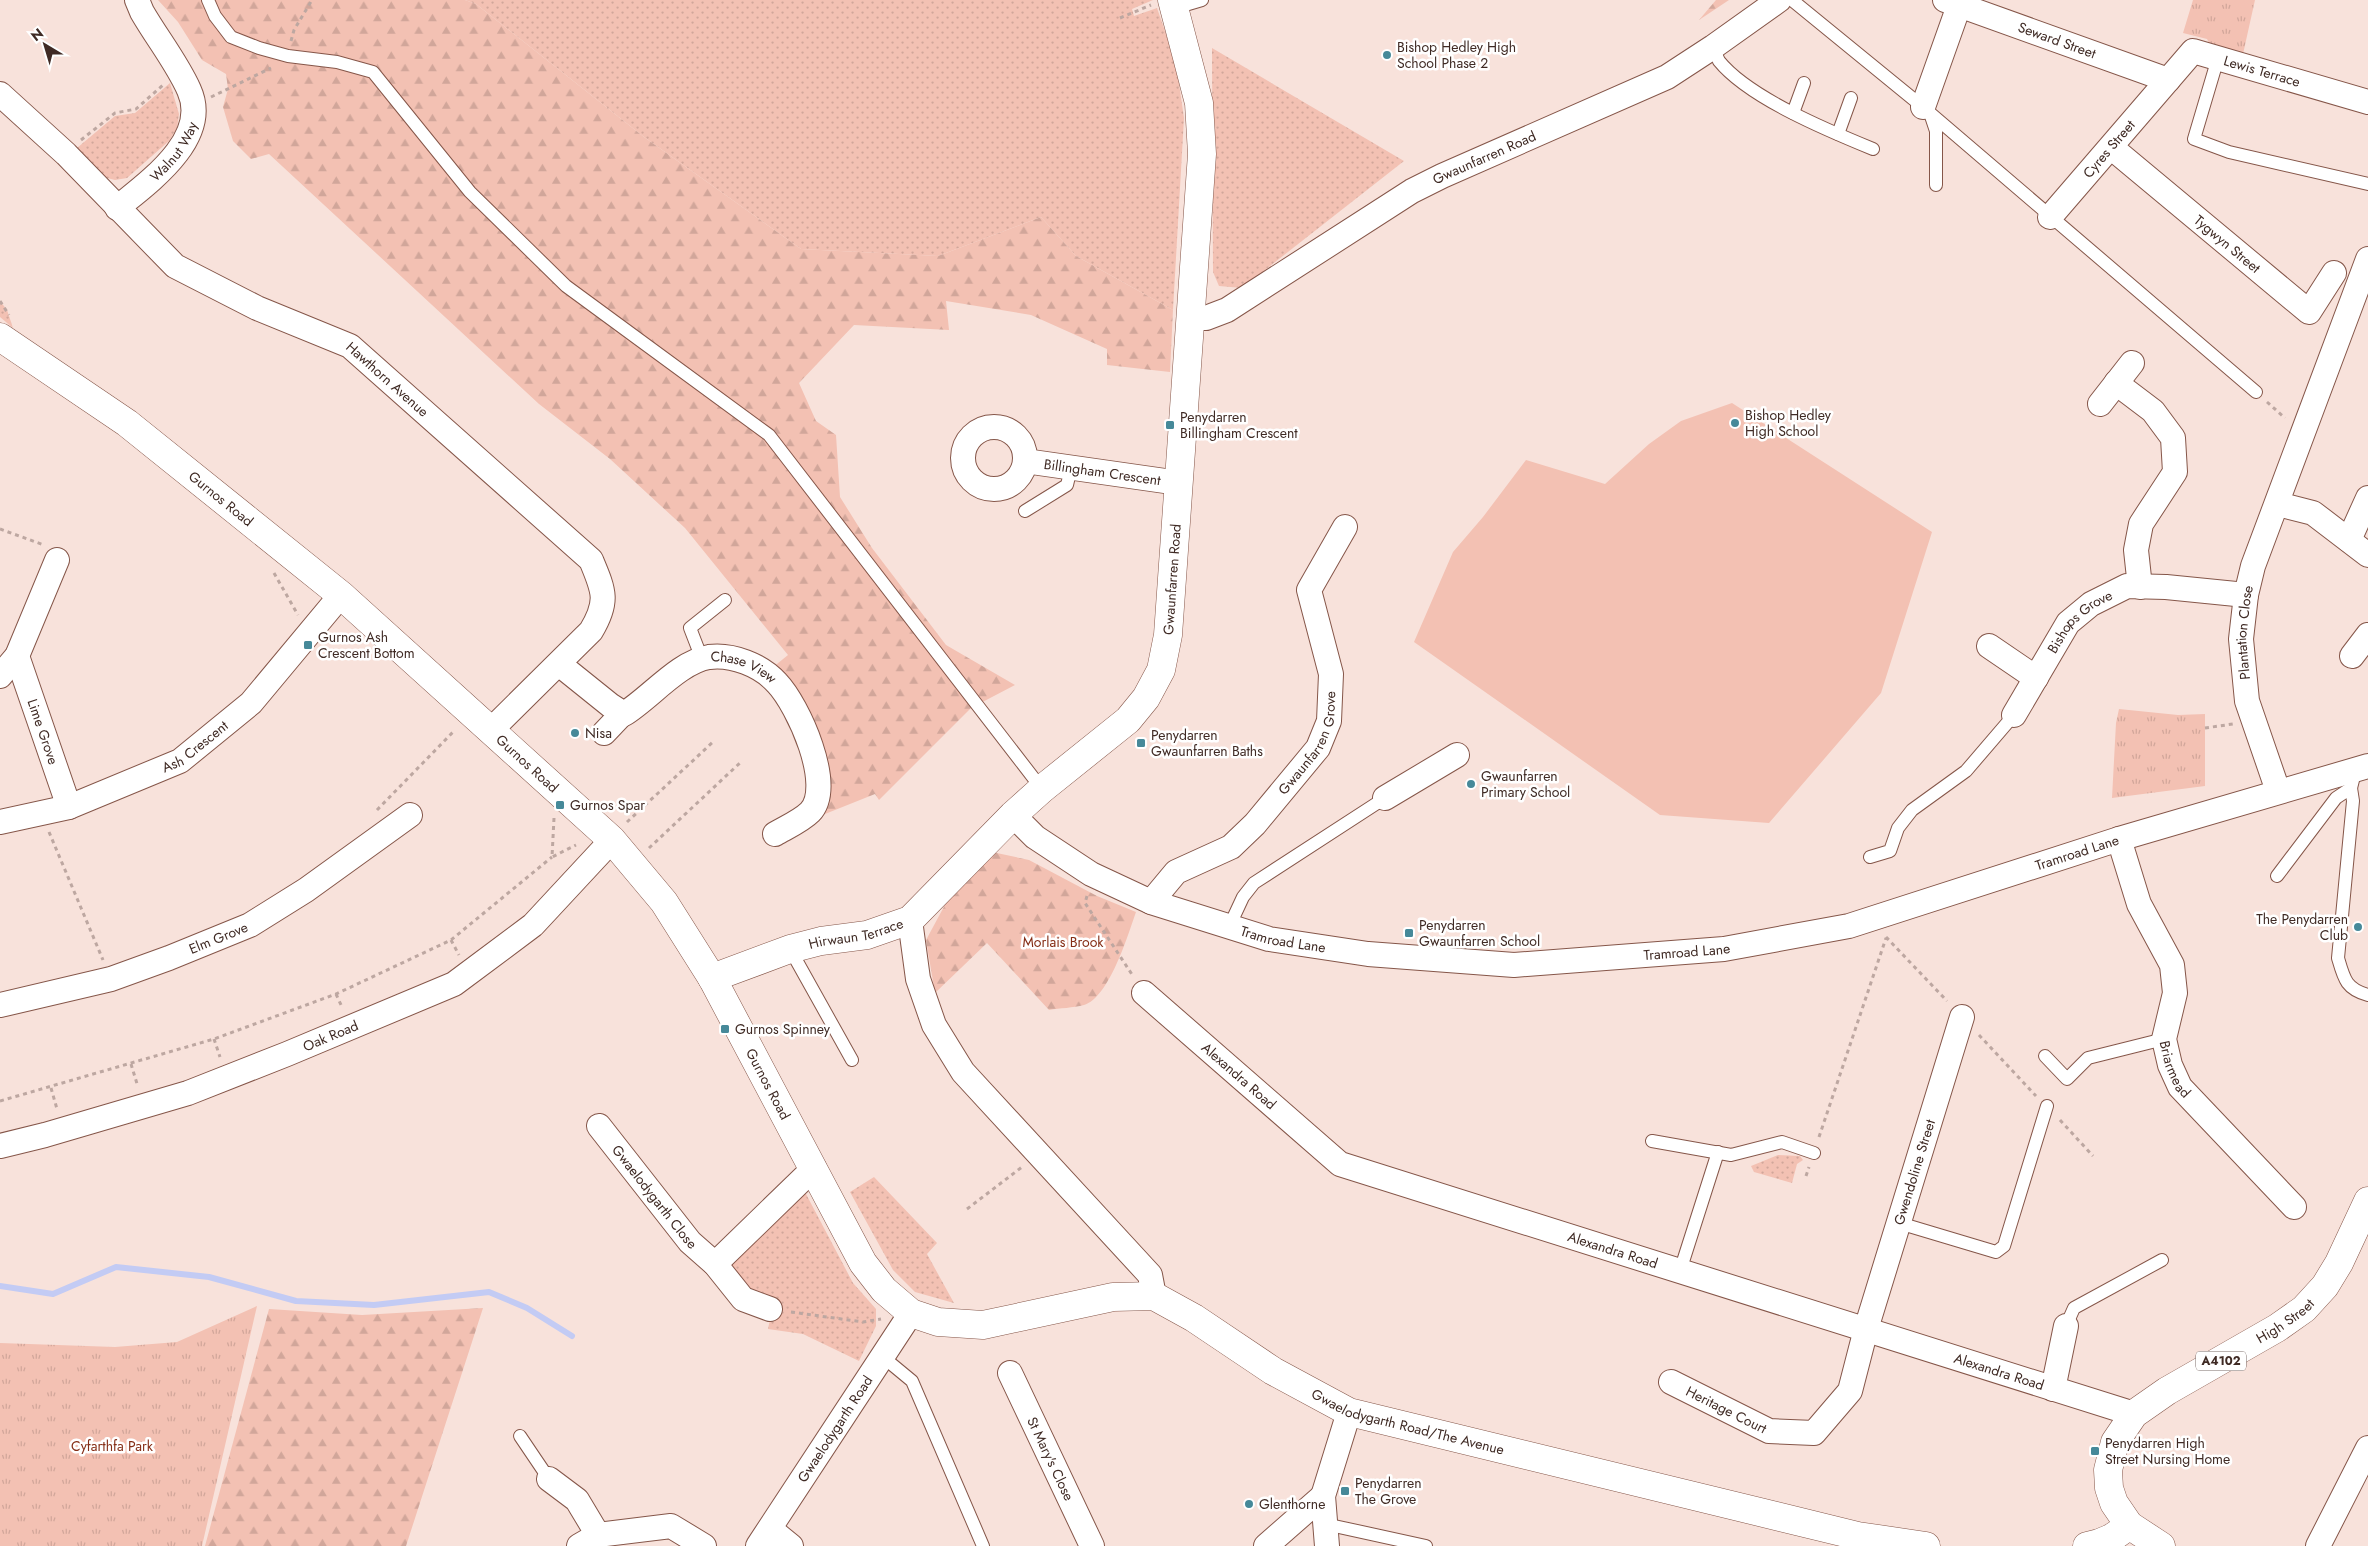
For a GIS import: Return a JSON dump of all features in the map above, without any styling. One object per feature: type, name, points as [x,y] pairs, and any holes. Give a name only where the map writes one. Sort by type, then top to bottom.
[{"type":"street","name":"Walnut Way","points":[[117,208],[160,170],[181,148],[192,129],[193,105],[190,92],[142,12],[137,0]]},
{"type":"street","name":"Gwaunfarren Road","points":[[1192,318],[1206,318],[1227,310],[1420,188],[1667,77],[1779,0]]},
{"type":"street","points":[[1927,110],[1955,2]]},
{"type":"street","name":"Seward Street","points":[[1955,2],[2168,80]]},
{"type":"street","name":"Gwaunfarren Road","points":[[1042,789],[1128,720],[1146,698],[1161,670],[1168,635],[1178,483],[1192,318],[1202,154],[1199,103],[1167,4]]},
{"type":"street","name":"Lewis Terrace","points":[[2168,80],[2193,51],[2368,102]]},
{"type":"street","name":"Cyres Street","points":[[2050,217],[2112,148],[2168,80]]},
{"type":"street","name":"Hawthorn Avenue","points":[[0,94],[66,154],[175,266],[257,308],[350,346],[591,560],[602,587],[602,613],[592,631],[559,664],[482,721]]},
{"type":"street","name":"Tygwyn Street","points":[[2112,148],[2309,312],[2334,274]]},
{"type":"street","name":"Plantation Close","points":[[2278,791],[2247,701],[2241,639],[2246,595],[2254,566],[2368,262]]},
{"type":"street","name":"Gurnos Road","points":[[0,337],[127,423],[341,595],[609,836],[664,902],[712,978],[863,1263],[884,1290],[912,1313]]},
{"type":"street","points":[[2100,404],[2132,363]]},
{"type":"street","points":[[2116,383],[2153,411],[2173,438],[2175,472],[2142,524],[2136,550],[2140,587]]},
{"type":"street","name":"Billingham Crescent","points":[[1025,461],[1178,483]]},
{"type":"street","points":[[2349,540],[2368,498]]},
{"type":"street","points":[[2278,504],[2313,513],[2368,555]]},
{"type":"street","name":"Gwaunfarren Grove","points":[[1151,902],[1176,872],[1231,847],[1237,842],[1255,824],[1318,748],[1329,721],[1331,674],[1310,590],[1345,527]]},
{"type":"street","points":[[0,676],[17,656],[57,560]]},
{"type":"street","name":"Bishops Grove","points":[[2014,716],[2068,623],[2091,604],[2127,586],[2246,595]]},
{"type":"street","name":"Ash Crescent","points":[[0,822],[70,807],[180,761],[251,703],[341,595]]},
{"type":"street","points":[[2352,656],[2368,635]]},
{"type":"street","points":[[1990,646],[2036,678]]},
{"type":"street","name":"Lime Grove","points":[[17,656],[70,807]]},
{"type":"street","name":"Chase View","points":[[604,734],[623,713],[639,705],[689,664],[725,656],[751,664],[776,682],[794,705],[810,742],[820,788],[811,811],[775,834]]},
{"type":"street","points":[[559,664],[610,705],[623,713]]},
{"type":"street","points":[[1385,798],[1456,754]]},
{"type":"street","name":"Tramroad Lane","points":[[1013,816],[1035,837],[1091,874],[1151,902],[1269,939],[1368,954],[1514,965],[1724,949],[1849,926],[2120,839],[2278,791],[2358,775]]},
{"type":"street","name":"Hirwaun Terrace","points":[[712,978],[790,949],[821,941],[868,935],[910,920],[1042,789]]},
{"type":"street","name":"Elm Grove","points":[[0,1005],[111,979],[250,925],[306,890],[410,815]]},
{"type":"street","name":"Oak Road","points":[[0,1146],[45,1135],[188,1092],[287,1054],[454,984],[533,925],[609,836]]},
{"type":"street","name":"Briarmead","points":[[2120,839],[2139,904],[2172,964],[2175,993],[2164,1039],[2170,1065],[2180,1087],[2294,1207]]},
{"type":"street","points":[[910,920],[918,979],[934,1025],[963,1072],[1150,1275],[1154,1296],[1113,1297],[983,1325],[938,1322],[912,1313]]},
{"type":"street","name":"Alexandra Road","points":[[1144,993],[1340,1164],[2134,1414]]},
{"type":"street","name":"Gwendoline Street","points":[[1866,1329],[1962,1017]]},
{"type":"street","name":"Gwaelodygarth Close","points":[[599,1126],[690,1242],[715,1264],[743,1299],[770,1309]]},
{"type":"street","points":[[715,1264],[814,1168]]},
{"type":"street","name":"High Street","points":[[2129,1525],[2114,1503],[2109,1488],[2108,1470],[2115,1442],[2134,1414],[2167,1392],[2277,1328],[2304,1309],[2325,1286],[2339,1263],[2368,1201]]},
{"type":"street","name":"Gwaelodygarth Road/The Avenue","points":[[1154,1296],[1194,1318],[1274,1371],[1349,1412],[1858,1536],[1926,1546]]},
{"type":"street","name":"Gwaelodygarth Road","points":[[764,1538],[912,1313]]},
{"type":"street","points":[[2053,1389],[2066,1326]]},
{"type":"street","name":"Heritage Court","points":[[1671,1382],[1769,1431],[1814,1433],[1850,1392],[1866,1329]]},
{"type":"street","name":"St Mary's Close","points":[[1010,1373],[1092,1546]]},
{"type":"street","points":[[1326,1535],[1323,1496],[1349,1412]]},
{"type":"street","points":[[2318,1546],[2362,1477],[2368,1448]]},
{"type":"street","points":[[549,1479],[577,1500],[590,1542],[671,1526],[704,1546]]},
{"type":"street","points":[[1266,1546],[1323,1496]]},
{"type":"street","points":[[2087,1546],[2101,1543],[2115,1536],[2129,1525]]},
{"type":"street","name":"A4102","points":[[2129,1525],[2161,1546]]},
{"type":"street","points":[[764,1538],[791,1546]]},
{"type":"lane","points":[[208,0],[216,16],[231,37],[259,48],[288,56],[337,62],[373,72],[470,192],[566,286],[769,435],[1042,789]]},
{"type":"lane","points":[[1167,4],[1202,0]]},
{"type":"lane","points":[[1792,0],[1927,110],[2256,392]]},
{"type":"lane","points":[[1713,47],[1719,60],[1740,80],[1793,113],[1873,150]]},
{"type":"lane","points":[[2218,58],[2194,139],[2229,152],[2368,184]]},
{"type":"lane","points":[[1793,113],[1804,83]]},
{"type":"lane","points":[[1838,134],[1851,98]]},
{"type":"lane","points":[[1927,110],[1936,131],[1936,185]]},
{"type":"lane","points":[[1025,511],[1068,485],[1071,468]]},
{"type":"lane","points":[[702,660],[690,628],[725,600]]},
{"type":"lane","points":[[1870,857],[1890,851],[1898,828],[1912,810],[1966,771],[2014,716]]},
{"type":"lane","points":[[2277,876],[2336,798],[2358,775]]},
{"type":"lane","points":[[2358,775],[2353,801],[2338,958],[2344,979],[2354,991],[2368,995]]},
{"type":"lane","points":[[1229,927],[1243,897],[1254,884],[1385,798]]},
{"type":"lane","points":[[790,949],[852,1060]]},
{"type":"lane","points":[[2045,1056],[2067,1079],[2088,1058],[2164,1039]]},
{"type":"lane","points":[[1899,1223],[1996,1252],[2004,1246],[2047,1106]]},
{"type":"lane","points":[[1652,1141],[1731,1155],[1782,1142],[1814,1152]]},
{"type":"lane","points":[[1680,1271],[1718,1152]]},
{"type":"lane","points":[[2066,1326],[2074,1308],[2162,1260]]},
{"type":"lane","points":[[883,1357],[912,1381],[983,1546]]},
{"type":"lane","points":[[520,1436],[549,1479]]},
{"type":"lane","points":[[1326,1535],[1426,1546]]},
{"type":"path","points":[[193,105],[280,64],[288,56],[294,30],[312,0]]},
{"type":"path","points":[[1120,18],[1167,4]]},
{"type":"path","points":[[66,154],[115,113],[136,109],[179,72]]},
{"type":"path","points":[[2256,392],[2303,433]]},
{"type":"path","points":[[0,529],[41,543],[57,560]]},
{"type":"path","points":[[273,570],[293,610],[311,631]]},
{"type":"path","points":[[376,811],[482,721]]},
{"type":"path","points":[[2205,728],[2254,721]]},
{"type":"path","points":[[0,1101],[20,1097],[214,1039],[336,994],[451,940],[552,858],[609,836],[714,741]]},
{"type":"path","points":[[632,864],[742,761]]},
{"type":"path","points":[[552,858],[555,787]]},
{"type":"path","points":[[41,813],[111,979]]},
{"type":"path","points":[[1091,874],[1085,904],[1144,993]]},
{"type":"path","points":[[1869,919],[2094,1156]]},
{"type":"path","points":[[1806,1176],[1886,938]]},
{"type":"path","points":[[967,1209],[1038,1154]]},
{"type":"path","points":[[770,1309],[863,1322],[912,1313]]},
{"type":"green space","points":[[158,0],[465,0],[476,4],[644,137],[801,249],[938,256],[1041,217],[1076,256],[1173,310],[1170,372],[1107,365],[1107,349],[1031,315],[946,301],[949,330],[854,325],[799,383],[816,421],[836,435],[840,497],[872,548],[946,645],[1015,685],[971,708],[879,800],[875,794],[820,816],[827,791],[772,668],[788,655],[685,528],[610,459],[539,404],[269,154],[251,159],[233,141],[223,107],[228,89],[226,74],[202,60],[178,22]]},
{"type":"green space","points":[[465,0],[1153,0],[1132,9],[1134,16],[1157,8],[1176,63],[1184,118],[1173,310],[1076,256],[1041,217],[938,256],[801,249],[644,137],[476,4]]},
{"type":"green space","points":[[1716,0],[1729,0],[1699,20]]},
{"type":"green space","points":[[2193,0],[2255,0],[2243,54],[2209,43],[2207,39],[2183,33]]},
{"type":"green space","points":[[1212,48],[1404,161],[1242,288],[1219,286],[1213,272]]},
{"type":"green space","points":[[170,83],[179,114],[177,128],[169,141],[127,178],[115,180],[103,177],[77,148],[115,116],[135,113]]},
{"type":"green space","points":[[0,301],[7,310],[13,328],[0,317]]},
{"type":"green space","points":[[1732,403],[1932,532],[1881,693],[1769,823],[1660,815],[1414,642],[1453,552],[1483,517],[1526,460],[1605,484],[1649,444],[1681,421]]},
{"type":"green space","points":[[2119,709],[2178,715],[2205,714],[2205,786],[2112,798],[2116,723]]},
{"type":"green space","name":"Morlais Brook","points":[[992,852],[1029,860],[1097,896],[1136,912],[1123,950],[1109,979],[1102,991],[1093,1000],[1080,1006],[1049,1010],[987,943],[935,993],[926,940],[953,890]]},
{"type":"green space","points":[[1778,1155],[1800,1156],[1803,1160],[1797,1164],[1792,1183],[1754,1172],[1751,1166]]},
{"type":"green space","points":[[874,1177],[937,1243],[927,1254],[954,1303],[915,1292],[893,1270],[850,1192]]},
{"type":"green space","points":[[794,1194],[806,1194],[853,1283],[876,1309],[876,1326],[859,1361],[803,1334],[768,1329],[773,1305],[749,1295],[729,1269],[730,1258]]},
{"type":"green space","name":"Cyfarthfa Park","points":[[257,1306],[202,1546],[0,1546],[0,1343],[115,1347],[177,1342]]},
{"type":"green space","points":[[483,1308],[406,1546],[205,1546],[269,1309],[362,1315]]},
{"type":"waterway","points":[[0,1286],[53,1294],[116,1267],[209,1277],[296,1301],[374,1305],[489,1292],[527,1308],[572,1336]]},
{"type":"place","name":"Bishop Hedley High School Phase 2","points":[[1387,55]]},
{"type":"place","name":"Bishop Hedley High School","points":[[1735,423]]},
{"type":"place","name":"Penydarren Billingham Crescent","points":[[1170,425]]},
{"type":"place","name":"Gurnos Ash Crescent Bottom","points":[[308,645]]},
{"type":"place","name":"Nisa","points":[[575,733]]},
{"type":"place","name":"Penydarren Gwaunfarren Baths","points":[[1141,743]]},
{"type":"place","name":"Gwaunfarren Primary School","points":[[1471,784]]},
{"type":"place","name":"Gurnos Spar","points":[[560,805]]},
{"type":"place","name":"The Penydarren Club","points":[[2358,927]]},
{"type":"place","name":"Penydarren Gwaunfarren School","points":[[1409,933]]},
{"type":"place","name":"Gurnos Spinney","points":[[725,1029]]},
{"type":"place","name":"Penydarren High Street Nursing Home","points":[[2095,1451]]},
{"type":"place","name":"Penydarren The Grove","points":[[1345,1491]]},
{"type":"place","name":"Glenthorne","points":[[1249,1504]]}]
